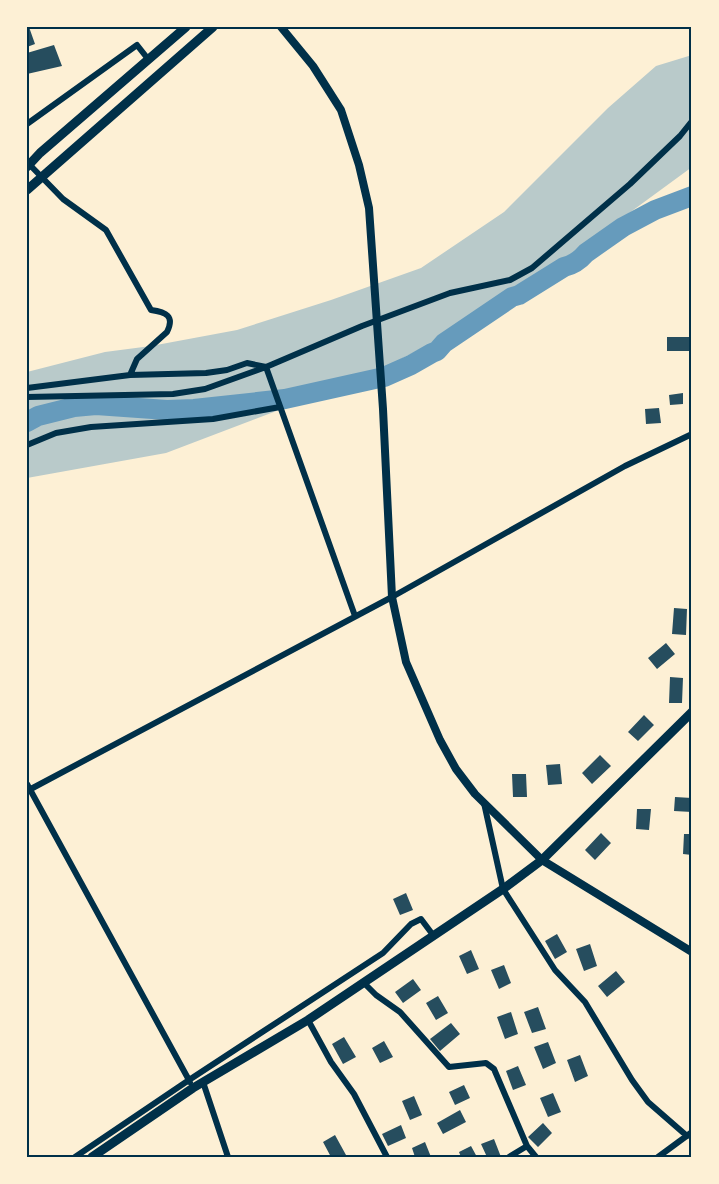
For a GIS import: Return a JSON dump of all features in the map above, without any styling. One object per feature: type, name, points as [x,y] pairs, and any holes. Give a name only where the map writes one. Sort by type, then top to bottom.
[{"type":"main road","points":[[27,167],[40,153],[186,27]]},
{"type":"main road","points":[[27,190],[213,27]]},
{"type":"main road","points":[[92,1157],[191,1084],[203,1082],[308,1020],[503,889],[542,860],[692,712]]},
{"type":"main road","points":[[542,860],[692,952]]},
{"type":"street","points":[[281,27],[314,66],[341,110],[359,165],[369,208],[383,409],[392,597],[406,662],[440,740],[456,769],[475,794],[542,860]]},
{"type":"street","points":[[27,124],[136,45],[148,59]]},
{"type":"street","points":[[27,397],[173,394],[205,389],[450,293],[510,280],[532,268],[630,184],[680,136],[692,121]]},
{"type":"street","points":[[27,162],[57,194],[106,230],[151,310],[162,311],[170,320],[167,332],[137,359],[130,375]]},
{"type":"street","points":[[27,388],[130,375],[206,373],[247,363],[266,367]]},
{"type":"street","points":[[266,367],[355,616]]},
{"type":"street","points":[[27,445],[56,433],[90,427],[213,419],[280,407]]},
{"type":"street","points":[[191,1084],[28,788],[392,597],[625,466],[692,434]]},
{"type":"street","points":[[484,803],[503,889],[555,970],[585,1002],[632,1080],[648,1102],[690,1134],[658,1157]]},
{"type":"street","points":[[75,1157],[191,1084],[383,954],[411,924],[421,919],[434,935]]},
{"type":"street","points":[[383,954],[390,964]]},
{"type":"street","points":[[363,982],[376,995],[400,1012],[449,1066],[486,1063],[494,1069],[527,1146],[536,1157]]},
{"type":"street","points":[[308,1020],[331,1062],[354,1094],[387,1157]]},
{"type":"street","points":[[203,1082],[228,1157]]},
{"type":"street","points":[[509,1157],[527,1146]]},
{"type":"shaded area","points":[[692,55],[692,167],[498,309],[366,377],[166,453],[27,478],[27,372],[105,352],[237,330],[421,268],[504,212],[608,108],[656,66]]},
{"type":"building","points":[[27,27],[29,27],[35,44],[27,47]]},
{"type":"building","points":[[54,45],[62,66],[27,74],[27,53]]},
{"type":"building","points":[[667,337],[691,337],[692,351],[667,351]]},
{"type":"building","points":[[683,393],[683,404],[670,405],[669,395]]},
{"type":"building","points":[[659,408],[661,423],[646,424],[645,409]]},
{"type":"building","points":[[674,608],[687,609],[686,635],[672,634]]},
{"type":"building","points":[[666,643],[675,654],[657,669],[648,658]]},
{"type":"building","points":[[670,677],[683,678],[682,703],[669,703]]},
{"type":"building","points":[[644,715],[654,725],[638,741],[628,732]]},
{"type":"building","points":[[600,755],[611,766],[592,784],[582,773]]},
{"type":"building","points":[[560,764],[562,784],[548,785],[546,765]]},
{"type":"building","points":[[512,774],[526,774],[527,797],[513,797]]},
{"type":"building","points":[[675,797],[692,798],[692,812],[674,811]]},
{"type":"building","points":[[637,809],[651,809],[649,830],[636,829]]},
{"type":"building","points":[[601,833],[611,843],[595,860],[585,850]]},
{"type":"building","points":[[684,834],[692,834],[692,855],[683,854]]},
{"type":"building","points":[[406,893],[413,910],[400,915],[393,899]]},
{"type":"building","points":[[557,934],[567,952],[555,959],[545,941]]},
{"type":"building","points":[[590,944],[597,966],[584,971],[576,949]]},
{"type":"building","points":[[471,950],[479,969],[467,974],[459,956]]},
{"type":"building","points":[[504,965],[511,983],[499,989],[491,970]]},
{"type":"building","points":[[616,971],[625,982],[607,997],[598,986]]},
{"type":"building","points":[[413,979],[421,990],[403,1003],[395,992]]},
{"type":"building","points":[[438,996],[448,1013],[436,1020],[426,1003]]},
{"type":"building","points":[[538,1007],[546,1029],[532,1033],[524,1012]]},
{"type":"building","points":[[511,1012],[518,1034],[505,1039],[497,1017]]},
{"type":"building","points":[[451,1023],[460,1034],[440,1051],[430,1039]]},
{"type":"building","points":[[344,1037],[356,1057],[343,1064],[332,1044]]},
{"type":"building","points":[[384,1041],[393,1057],[380,1063],[372,1048]]},
{"type":"building","points":[[548,1042],[556,1063],[543,1069],[534,1047]]},
{"type":"building","points":[[580,1055],[588,1076],[575,1082],[567,1060]]},
{"type":"building","points":[[518,1066],[526,1085],[513,1090],[506,1071]]},
{"type":"building","points":[[464,1085],[470,1098],[455,1105],[449,1092]]},
{"type":"building","points":[[553,1093],[561,1112],[548,1117],[540,1098]]},
{"type":"building","points":[[414,1096],[422,1115],[410,1120],[402,1101]]},
{"type":"building","points":[[460,1110],[466,1122],[443,1134],[437,1123]]},
{"type":"building","points":[[543,1123],[552,1133],[538,1147],[528,1137]]},
{"type":"building","points":[[401,1125],[406,1138],[388,1146],[382,1134]]},
{"type":"building","points":[[335,1135],[346,1155],[343,1157],[331,1157],[323,1142]]},
{"type":"building","points":[[494,1139],[501,1157],[487,1157],[481,1144]]},
{"type":"building","points":[[425,1142],[431,1157],[415,1157],[412,1148]]},
{"type":"building","points":[[471,1146],[477,1157],[461,1157],[459,1152]]},
{"type":"waterway","points":[[27,422],[38,416],[74,407],[96,405],[167,410],[285,399],[384,377],[437,351],[444,343],[512,297],[576,262],[623,227],[655,210],[692,196]]}]
